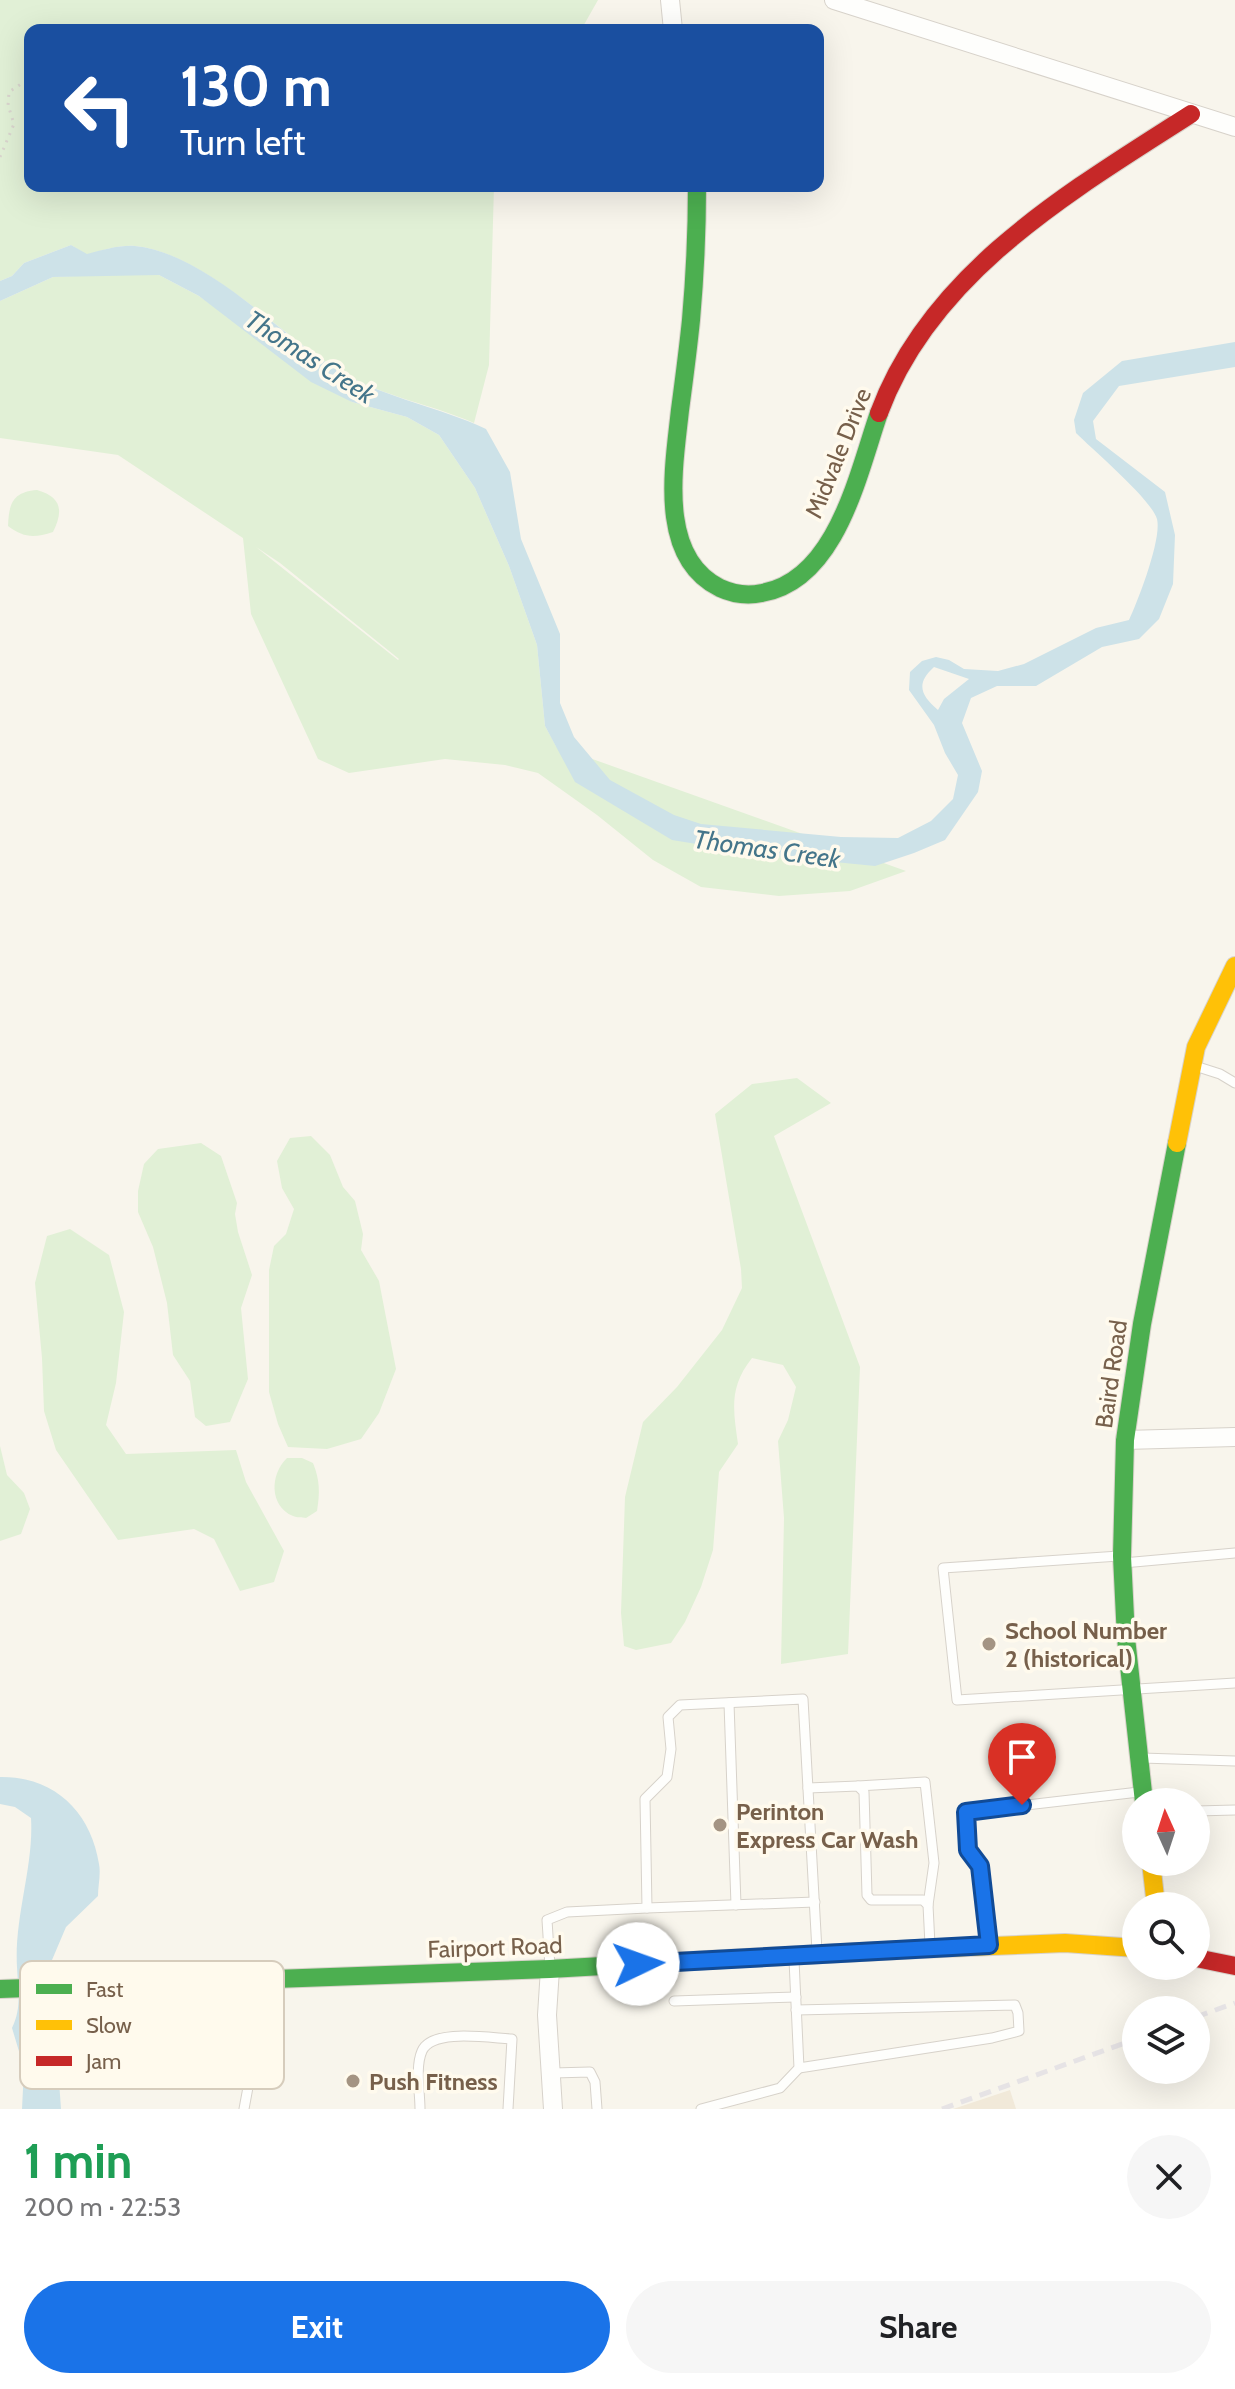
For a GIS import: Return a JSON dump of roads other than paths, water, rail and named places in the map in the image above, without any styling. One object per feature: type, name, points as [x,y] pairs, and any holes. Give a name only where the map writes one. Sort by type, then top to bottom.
[{"type":"street","points":[[670,0],[672,24]]},
{"type":"street","points":[[834,0],[1235,127]]},
{"type":"street","name":"Midvale Drive","points":[[697,192],[694,278],[675,459],[675,516],[683,549],[699,576],[711,586],[725,591],[760,593],[775,590],[800,576],[824,549],[850,501],[894,377],[914,344],[958,288],[1022,226],[1191,114]]},
{"type":"street","name":"Baird Road","points":[[1142,1788],[1130,1689],[1122,1560],[1125,1440],[1142,1324],[1196,1047],[1235,966]]},
{"type":"street","points":[[1125,1440],[1235,1437]]},
{"type":"street","name":"Fairport Road","points":[[284,1979],[550,1969],[989,1945],[1065,1943],[1122,1947]]},
{"type":"street","points":[[1210,1961],[1235,1966]]},
{"type":"street","points":[[550,1969],[547,2015],[553,2109]]},
{"type":"street","name":"Fairport Road","points":[[0,1989],[20,1988]]},
{"type":"lane","points":[[1192,1065],[1220,1074],[1235,1083]]},
{"type":"lane","points":[[1235,1553],[943,1568],[957,1700],[1235,1683]]},
{"type":"lane","points":[[647,1908],[645,1799],[667,1777],[671,1749],[668,1717],[680,1705],[803,1699],[817,1954]]},
{"type":"lane","points":[[729,1703],[736,1905]]},
{"type":"lane","points":[[1138,1758],[1235,1761]]},
{"type":"lane","points":[[808,1788],[925,1782],[934,1863],[928,1905],[930,1948]]},
{"type":"lane","points":[[858,1786],[864,1792],[867,1895],[871,1900],[923,1900],[928,1905]]},
{"type":"lane","points":[[989,1945],[980,1866],[968,1850],[966,1812],[1122,1799]]},
{"type":"lane","points":[[1210,1811],[1235,1810]]},
{"type":"lane","points":[[550,1969],[547,1920],[567,1912],[815,1902]]},
{"type":"lane","points":[[794,1956],[799,2068]]},
{"type":"lane","points":[[674,2001],[796,1997]]},
{"type":"lane","points":[[701,2109],[780,2088],[799,2068],[992,2038],[1019,2031],[1015,2005],[796,2010]]},
{"type":"lane","points":[[420,2109],[422,2050],[429,2041],[455,2037],[512,2039],[508,2109]]},
{"type":"lane","points":[[553,2073],[590,2072],[595,2082],[597,2109]]},
{"type":"lane","points":[[244,2109],[248,2089]]},
{"type":"water","name":"Thomas Creek","points":[[71,245],[87,254],[129,246],[162,252],[216,280],[343,373],[378,390],[486,429],[510,472],[521,539],[560,634],[560,703],[574,737],[610,780],[674,815],[701,824],[841,837],[898,838],[931,821],[953,799],[958,775],[934,725],[909,690],[910,672],[922,661],[936,657],[964,669],[998,671],[1024,664],[1096,628],[1129,620],[1153,555],[1157,519],[1133,487],[1076,433],[1074,420],[1083,393],[1122,361],[1235,342],[1235,367],[1119,386],[1093,421],[1096,439],[1165,492],[1175,535],[1173,584],[1159,619],[1139,639],[1102,647],[1036,686],[997,686],[971,698],[962,723],[982,771],[978,792],[945,840],[875,866],[764,855],[672,840],[575,782],[545,726],[537,645],[509,566],[475,488],[439,435],[407,417],[352,402],[311,382],[199,296],[159,275],[53,277],[0,301],[0,281],[12,276],[24,263]],"holes":[[[934,667],[969,679],[944,699],[938,710],[922,689],[924,678]]]},
{"type":"water","points":[[0,1777],[37,1783],[67,1801],[88,1828],[95,1845],[100,1876],[98,1896],[66,1927],[52,1961],[20,1961],[20,2055],[12,2028],[18,2006],[17,1948],[30,1854],[31,1818],[15,1807],[0,1804]]},
{"type":"water","points":[[23,2089],[60,2089],[61,2109],[22,2109]]},
{"type":"railway","points":[[1210,2012],[1235,2003]]},
{"type":"railway","points":[[942,2109],[1122,2044]]},
{"type":"place","name":"School Number 2 (historical)","points":[[989,1644]]},
{"type":"place","name":"Perinton Express Car Wash","points":[[720,1825]]},
{"type":"place","name":"Push Fitness","points":[[353,2081]]}]
